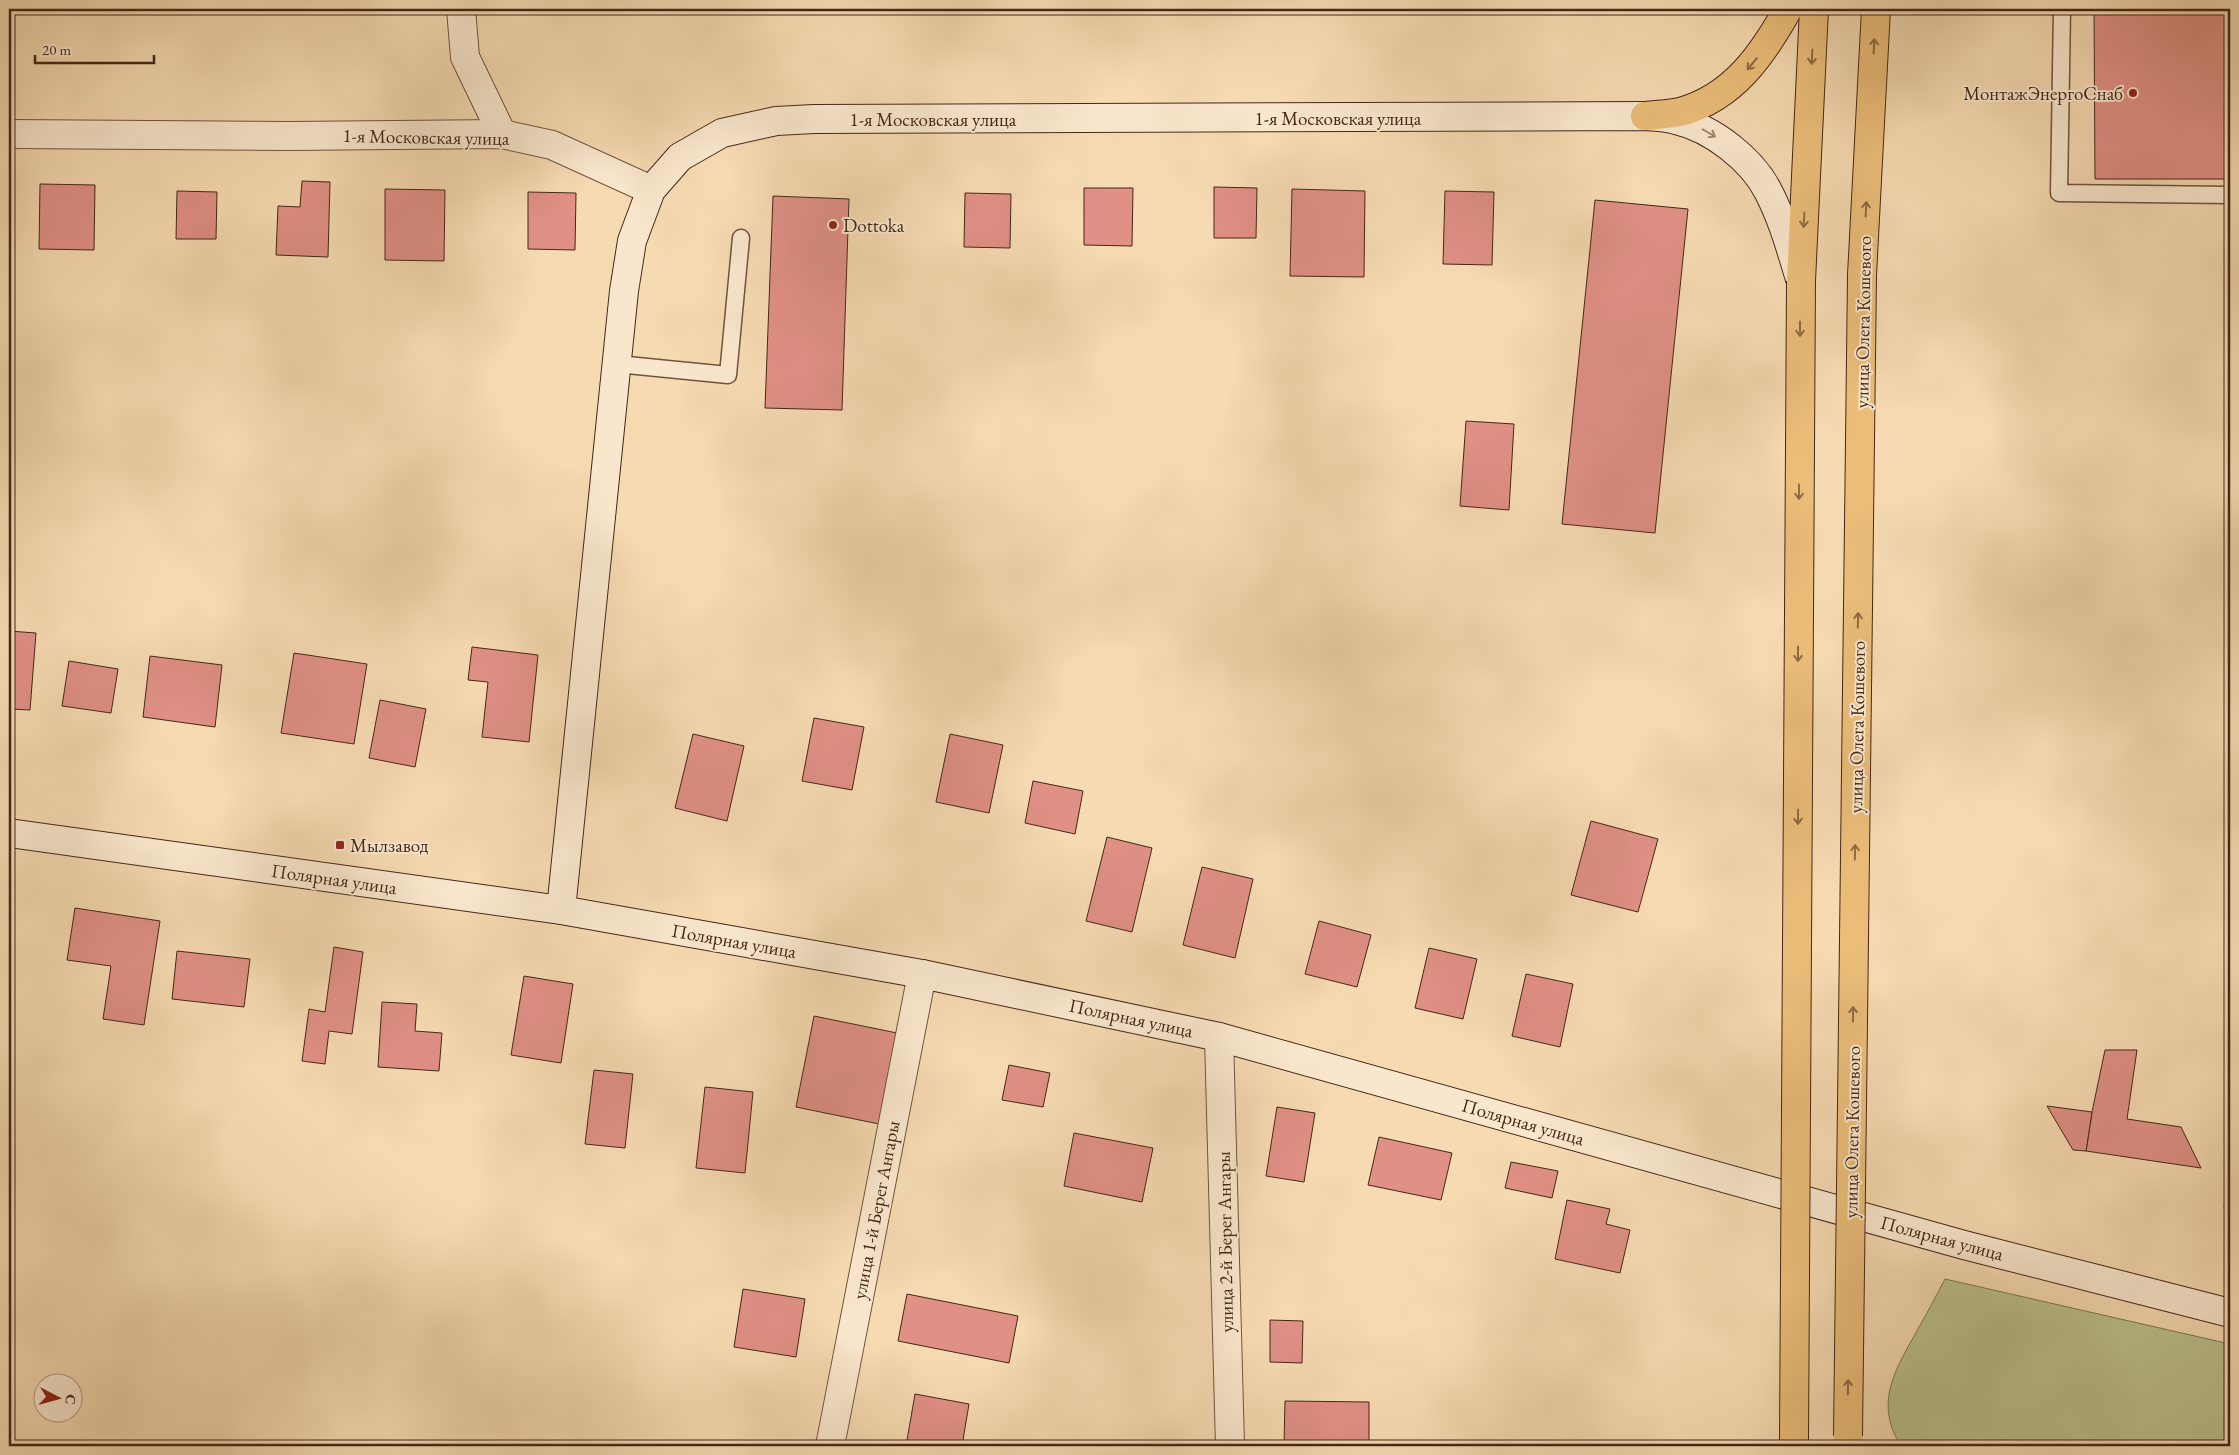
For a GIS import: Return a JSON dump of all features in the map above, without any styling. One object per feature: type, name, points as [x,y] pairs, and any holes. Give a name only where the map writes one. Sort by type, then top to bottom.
[{"type":"main road","points":[[460,9],[465,56],[502,134]]},
{"type":"main road","points":[[1645,116],[1680,112],[1708,101],[1731,86],[1752,65],[1771,39],[1788,9]]},
{"type":"main road","points":[[1794,1443],[1801,280],[1814,9]]},
{"type":"main road","name":"улица Олега Кошевого","points":[[1849,1443],[1862,275],[1876,9]]},
{"type":"main road","name":"1-я Московская улица","points":[[9,134],[288,136],[502,134],[552,145],[651,190],[680,157],[722,133],[776,121],[1645,116],[1676,120],[1704,130],[1728,145],[1749,165],[1769,191],[1782,222],[1801,280]]},
{"type":"main road","points":[[561,910],[617,364],[632,240],[651,190]]},
{"type":"main road","name":"Полярная улица","points":[[9,833],[561,910],[922,974],[1219,1037],[1964,1245],[2230,1313]]},
{"type":"main road","name":"улица 1-й Берег Ангары","points":[[830,1446],[922,974]]},
{"type":"main road","name":"улица 2-й Берег Ангары","points":[[1219,1037],[1230,1446]]},
{"type":"lane","points":[[2062,9],[2059,193],[2230,196]]},
{"type":"lane","points":[[617,364],[728,375],[741,238]]},
{"type":"green space","points":[[1945,1279],[2230,1344],[2230,1446],[1901,1446],[1893,1431],[1889,1417],[1888,1403],[1890,1390],[1899,1363]]},
{"type":"building","points":[[1219,9],[1289,9],[1289,12],[1219,12]]},
{"type":"building","points":[[2094,9],[2230,9],[2230,179],[2095,179]]},
{"type":"building","points":[[302,181],[330,182],[328,257],[276,255],[278,206],[300,207]]},
{"type":"building","points":[[40,184],[95,185],[94,250],[39,249]]},
{"type":"building","points":[[1214,187],[1257,188],[1256,238],[1214,238]]},
{"type":"building","points":[[1084,188],[1133,188],[1132,246],[1084,245]]},
{"type":"building","points":[[385,189],[445,190],[444,261],[385,260]]},
{"type":"building","points":[[1292,189],[1365,191],[1364,277],[1290,276]]},
{"type":"building","points":[[177,191],[217,192],[216,239],[176,239]]},
{"type":"building","points":[[1445,191],[1494,192],[1492,265],[1443,264]]},
{"type":"building","points":[[528,192],[576,193],[575,250],[528,249]]},
{"type":"building","points":[[965,193],[1011,194],[1010,248],[964,247]]},
{"type":"building","points":[[773,196],[849,199],[842,410],[765,408]]},
{"type":"building","points":[[1595,200],[1688,209],[1655,533],[1562,524]]},
{"type":"building","points":[[1466,421],[1514,424],[1509,510],[1460,506]]},
{"type":"building","points":[[9,631],[36,633],[30,710],[9,709]]},
{"type":"building","points":[[472,647],[538,655],[529,742],[482,737],[488,682],[468,680]]},
{"type":"building","points":[[294,653],[367,664],[354,744],[281,733]]},
{"type":"building","points":[[150,656],[222,665],[215,727],[143,717]]},
{"type":"building","points":[[69,661],[118,669],[111,713],[62,706]]},
{"type":"building","points":[[380,700],[426,709],[415,767],[369,758]]},
{"type":"building","points":[[814,718],[864,727],[852,790],[802,781]]},
{"type":"building","points":[[693,734],[744,746],[727,821],[675,808]]},
{"type":"building","points":[[950,734],[1003,745],[989,813],[936,802]]},
{"type":"building","points":[[1033,781],[1083,791],[1075,834],[1025,823]]},
{"type":"building","points":[[1591,821],[1658,839],[1638,912],[1571,895]]},
{"type":"building","points":[[1107,837],[1152,848],[1132,932],[1086,921]]},
{"type":"building","points":[[1202,867],[1253,879],[1235,958],[1183,945]]},
{"type":"building","points":[[75,908],[160,921],[144,1025],[103,1019],[111,966],[67,960]]},
{"type":"building","points":[[1319,921],[1371,935],[1357,987],[1305,974]]},
{"type":"building","points":[[334,947],[363,952],[352,1034],[329,1031],[325,1064],[302,1061],[309,1009],[325,1012]]},
{"type":"building","points":[[1429,948],[1477,959],[1463,1019],[1415,1008]]},
{"type":"building","points":[[177,951],[250,959],[244,1007],[172,999]]},
{"type":"building","points":[[1526,974],[1573,984],[1560,1047],[1512,1036]]},
{"type":"building","points":[[524,976],[573,984],[561,1063],[511,1055]]},
{"type":"building","points":[[382,1002],[417,1004],[415,1031],[442,1033],[439,1071],[378,1067]]},
{"type":"building","points":[[814,1016],[897,1033],[879,1124],[796,1107]]},
{"type":"building","points":[[2105,1050],[2137,1050],[2127,1119],[2181,1127],[2201,1168],[2086,1151]]},
{"type":"building","points":[[1009,1065],[1050,1073],[1043,1107],[1002,1100]]},
{"type":"building","points":[[594,1070],[633,1074],[625,1148],[585,1144]]},
{"type":"building","points":[[705,1087],[753,1092],[745,1173],[696,1168]]},
{"type":"building","points":[[2047,1106],[2092,1112],[2086,1151],[2073,1150]]},
{"type":"building","points":[[1277,1107],[1315,1113],[1304,1182],[1266,1176]]},
{"type":"building","points":[[1074,1133],[1153,1148],[1142,1202],[1064,1186]]},
{"type":"building","points":[[1379,1137],[1452,1153],[1441,1200],[1368,1185]]},
{"type":"building","points":[[1511,1162],[1558,1171],[1552,1198],[1505,1188]]},
{"type":"building","points":[[2230,1185],[2230,1210],[2224,1208]]},
{"type":"building","points":[[1567,1200],[1610,1209],[1606,1224],[1630,1230],[1620,1273],[1555,1259]]},
{"type":"building","points":[[743,1289],[805,1299],[796,1357],[734,1347]]},
{"type":"building","points":[[907,1294],[1018,1316],[1009,1363],[898,1341]]},
{"type":"building","points":[[1270,1320],[1303,1321],[1302,1363],[1270,1362]]},
{"type":"building","points":[[915,1394],[969,1404],[962,1446],[906,1446]]},
{"type":"building","points":[[1285,1401],[1369,1402],[1369,1446],[1284,1446]]},
{"type":"place","name":"МонтажЭнергоСнаб","points":[[2133,93]]},
{"type":"place","name":"Dottoka","points":[[833,225]]},
{"type":"place","name":"Мылзавод","points":[[340,845]]}]
